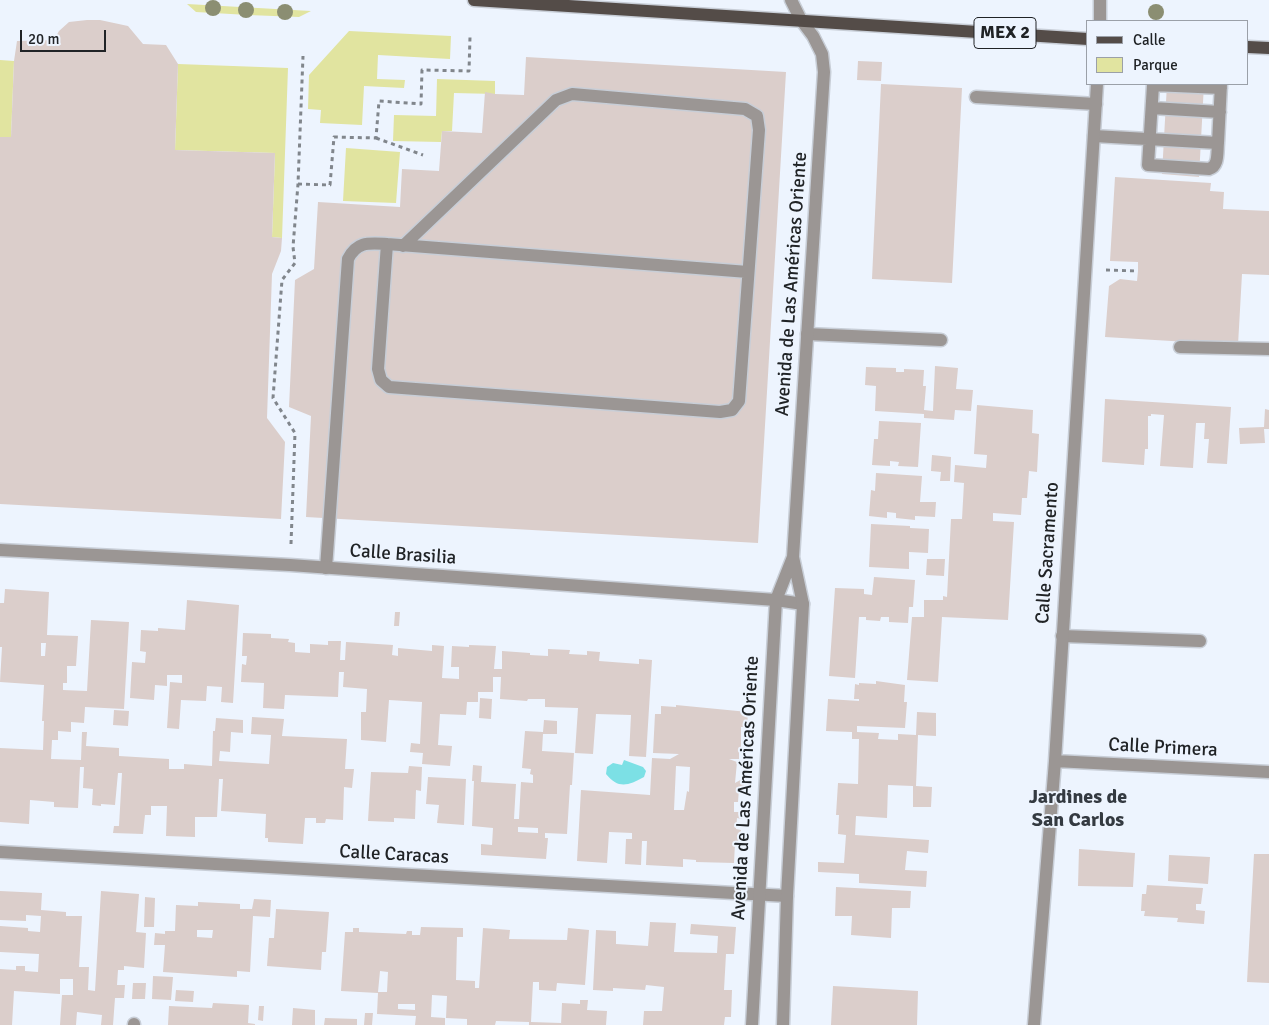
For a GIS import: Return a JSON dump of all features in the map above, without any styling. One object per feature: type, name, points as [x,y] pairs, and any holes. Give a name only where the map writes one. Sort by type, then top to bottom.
[{"type":"main road","name":"MEX 2","points":[[474,0],[1086,39]]},
{"type":"main road","points":[[1249,47],[1269,48]]},
{"type":"street","name":"Avenida de Las Américas Oriente","points":[[783,1025],[787,896],[803,604],[793,557],[824,72],[822,54],[791,0]]},
{"type":"street","points":[[1100,0],[1100,20]]},
{"type":"street","name":"Calle Sacramento","points":[[1034,1025],[1055,762],[1097,85]]},
{"type":"street","points":[[1153,85],[1221,86],[1218,144],[1214,168],[1148,165],[1152,108],[1153,85]]},
{"type":"street","points":[[387,244],[378,368],[381,380],[389,387],[720,412],[732,410],[740,401],[759,130],[757,116],[745,109],[572,94],[556,100],[403,246]]},
{"type":"street","points":[[976,97],[1096,104]]},
{"type":"street","points":[[1152,108],[1220,112]]},
{"type":"street","points":[[1094,136],[1218,144]]},
{"type":"street","points":[[326,568],[348,259],[353,249],[367,243],[387,244],[748,272]]},
{"type":"street","points":[[807,334],[941,340]]},
{"type":"street","points":[[1180,347],[1269,349]]},
{"type":"street","name":"Calle Brasilia","points":[[0,550],[290,565],[776,600],[803,604]]},
{"type":"street","name":"Avenida de Las Américas Oriente","points":[[752,1025],[776,600],[793,557]]},
{"type":"street","points":[[1062,636],[1200,641]]},
{"type":"street","name":"Calle Primera","points":[[1055,762],[1269,772]]},
{"type":"street","name":"Calle Caracas","points":[[0,852],[787,896]]},
{"type":"path","points":[[376,138],[379,101],[421,104],[422,70],[469,70],[470,38]]},
{"type":"path","points":[[290,565],[295,433],[273,398],[282,280],[296,264],[293,247],[298,184],[303,56]]},
{"type":"path","points":[[298,184],[330,185],[334,137],[376,138],[423,155]]},
{"type":"path","points":[[1105,270],[1138,271]]},
{"type":"green space","points":[[187,4],[311,11],[299,17],[248,15],[196,12]]},
{"type":"green space","points":[[349,31],[451,36],[450,59],[378,55],[377,79],[405,80],[404,88],[364,86],[362,125],[320,123],[321,110],[308,109],[309,75]]},
{"type":"green space","points":[[0,60],[14,61],[11,137],[0,137]]},
{"type":"green space","points":[[178,64],[288,68],[282,238],[272,237],[275,153],[175,150]]},
{"type":"green space","points":[[437,79],[495,81],[495,94],[454,93],[452,131],[442,131],[441,142],[393,141],[394,115],[436,116]]},
{"type":"green space","points":[[346,148],[400,152],[396,203],[343,201]]},
{"type":"water","points":[[624,760],[643,767],[646,771],[644,777],[628,784],[619,784],[610,779],[606,774],[607,767],[613,763],[622,765]]},
{"type":"building","points":[[100,20],[128,26],[143,44],[166,45],[178,64],[175,150],[275,153],[272,237],[282,238],[281,251],[272,274],[267,418],[285,442],[281,519],[0,504],[0,137],[11,137],[14,61],[17,41],[54,40],[59,31],[69,22]]},
{"type":"building","points":[[526,57],[786,72],[758,543],[306,517],[311,416],[289,407],[295,280],[314,269],[318,202],[400,207],[402,169],[439,171],[442,131],[482,133],[485,92],[524,95]]},
{"type":"building","points":[[858,61],[882,62],[881,81],[857,80]]},
{"type":"building","points":[[881,84],[962,88],[952,283],[872,279]]},
{"type":"building","points":[[1167,85],[1204,85],[1199,177],[1162,174]]},
{"type":"building","points":[[1115,177],[1211,183],[1210,191],[1224,192],[1223,209],[1269,211],[1269,275],[1242,274],[1238,345],[1105,337],[1109,286],[1120,279],[1137,281],[1138,271],[1138,262],[1110,261]]},
{"type":"building","points":[[935,366],[958,368],[956,389],[973,390],[971,411],[955,410],[954,420],[924,418],[924,414],[875,411],[876,386],[865,385],[866,367],[896,368],[896,372],[904,372],[904,369],[924,370],[923,386],[926,386],[924,410],[933,411]]},
{"type":"building","points":[[1105,399],[1231,407],[1227,464],[1207,463],[1209,439],[1204,439],[1205,423],[1196,423],[1193,468],[1160,466],[1164,415],[1151,414],[1151,416],[1148,416],[1148,449],[1145,449],[1144,465],[1102,462]]},
{"type":"building","points":[[977,405],[1033,410],[1032,433],[1039,434],[1037,472],[1029,471],[1027,498],[1022,498],[1021,515],[993,513],[993,521],[1014,522],[1008,620],[942,617],[938,682],[907,680],[912,617],[924,617],[924,600],[943,600],[943,596],[947,597],[951,519],[962,519],[964,483],[954,482],[955,465],[986,468],[987,455],[974,454]]},
{"type":"building","points":[[1265,409],[1269,410],[1269,429],[1264,429],[1265,443],[1240,444],[1239,428],[1264,427]]},
{"type":"building","points":[[879,421],[921,423],[918,467],[898,466],[899,462],[890,461],[890,466],[872,465],[874,439],[878,439]]},
{"type":"building","points":[[932,455],[951,457],[950,481],[940,481],[941,472],[931,471]]},
{"type":"building","points":[[876,473],[922,476],[920,502],[936,502],[935,517],[915,516],[915,520],[896,518],[896,513],[887,512],[887,518],[869,516],[871,490],[875,491]]},
{"type":"building","points":[[871,524],[929,529],[928,553],[909,552],[909,569],[869,567]]},
{"type":"building","points":[[927,559],[945,559],[944,576],[926,575]]},
{"type":"building","points":[[874,577],[915,580],[913,607],[909,607],[908,623],[889,622],[889,617],[881,617],[880,621],[866,620],[866,617],[859,617],[855,678],[829,676],[835,588],[864,589],[864,594],[872,595]]},
{"type":"building","points":[[5,589],[49,592],[47,635],[78,636],[76,666],[67,666],[67,683],[63,683],[63,690],[87,691],[91,620],[129,622],[124,709],[85,707],[84,723],[71,722],[71,732],[58,731],[58,740],[52,740],[51,759],[81,760],[82,732],[87,732],[86,746],[119,748],[119,756],[169,759],[169,769],[184,769],[184,764],[212,766],[213,731],[215,731],[216,718],[243,720],[243,733],[231,732],[230,752],[220,751],[219,761],[269,764],[271,735],[251,734],[252,717],[284,719],[282,736],[347,739],[345,769],[354,769],[352,788],[344,787],[343,820],[326,819],[325,823],[316,823],[316,818],[305,818],[303,844],[268,842],[268,838],[265,838],[266,814],[221,811],[223,779],[219,779],[217,817],[195,817],[195,837],[166,836],[167,806],[151,806],[151,815],[145,815],[143,834],[113,833],[114,826],[119,826],[122,773],[118,773],[115,805],[92,805],[93,789],[83,788],[84,767],[80,767],[78,808],[54,807],[54,802],[30,800],[29,824],[0,822],[0,748],[43,750],[44,721],[42,721],[44,685],[0,682],[2,647],[0,647],[0,603],[4,603]],"holes":[[[41,643],[46,643],[45,656],[41,656]]]},
{"type":"building","points":[[187,600],[239,605],[233,703],[221,702],[222,687],[207,686],[206,701],[181,700],[179,729],[167,728],[170,682],[182,683],[182,675],[167,675],[167,686],[155,685],[154,700],[130,698],[132,662],[145,663],[146,652],[140,651],[141,630],[158,631],[158,628],[185,630]]},
{"type":"building","points":[[395,612],[400,612],[399,626],[394,626]]},
{"type":"building","points":[[243,633],[271,634],[271,638],[289,639],[288,642],[295,643],[295,652],[310,653],[310,644],[328,645],[328,641],[341,641],[340,660],[345,660],[346,642],[393,645],[392,655],[398,656],[398,648],[432,651],[432,645],[444,646],[442,678],[459,679],[459,667],[451,667],[452,646],[496,646],[494,669],[502,669],[502,651],[548,656],[548,649],[570,650],[569,654],[587,655],[587,651],[600,652],[599,661],[639,664],[639,659],[652,660],[646,757],[629,756],[631,715],[596,714],[593,754],[575,753],[578,708],[545,707],[545,699],[528,699],[527,701],[500,699],[501,677],[493,677],[493,692],[478,692],[478,702],[467,702],[466,715],[440,714],[438,745],[452,746],[450,766],[422,764],[423,753],[410,752],[411,743],[420,744],[422,702],[389,700],[386,742],[361,740],[361,712],[366,712],[367,689],[343,687],[344,672],[339,672],[338,697],[285,695],[284,709],[263,708],[264,683],[241,682],[242,664],[246,665],[247,656],[242,656]]},
{"type":"building","points":[[876,681],[905,685],[904,702],[907,702],[905,728],[857,726],[857,732],[879,733],[878,739],[898,740],[898,734],[916,735],[917,712],[936,713],[936,736],[918,735],[916,786],[932,787],[931,807],[913,807],[913,786],[888,785],[887,818],[856,816],[855,835],[929,840],[928,853],[907,851],[905,870],[927,871],[926,887],[859,883],[859,874],[818,872],[818,862],[844,863],[846,835],[838,834],[839,815],[836,815],[838,783],[858,784],[859,739],[852,739],[852,732],[826,731],[828,699],[859,701],[859,699],[854,699],[855,684],[876,684]]},
{"type":"building","points":[[480,698],[492,699],[491,719],[479,718]]},
{"type":"building","points":[[676,705],[748,712],[747,727],[741,727],[739,759],[729,759],[737,762],[735,783],[744,778],[744,789],[739,789],[738,802],[734,802],[734,812],[742,812],[742,819],[737,818],[736,829],[741,830],[740,843],[735,843],[734,863],[696,862],[696,860],[683,859],[683,867],[646,865],[647,841],[642,841],[641,865],[625,864],[626,839],[632,839],[632,833],[609,832],[607,863],[577,861],[581,790],[650,795],[652,758],[670,759],[679,754],[653,753],[655,714],[661,714],[661,706],[676,707]],"holes":[[[676,766],[690,767],[689,792],[687,791],[684,810],[674,810]]]},
{"type":"building","points":[[114,710],[129,711],[128,726],[113,725]]},
{"type":"building","points":[[544,720],[557,721],[557,734],[543,734],[542,751],[574,753],[567,834],[545,833],[545,838],[548,838],[546,859],[481,855],[481,844],[492,845],[493,828],[472,826],[473,765],[482,766],[481,782],[516,784],[514,819],[519,819],[521,782],[533,783],[533,775],[530,774],[531,769],[522,768],[525,731],[543,732]],"holes":[[[518,827],[538,828],[538,833],[518,832]]]},
{"type":"building","points":[[409,766],[422,767],[421,791],[416,790],[415,819],[394,818],[394,822],[368,821],[371,772],[408,773]]},
{"type":"building","points":[[428,777],[466,779],[464,825],[437,823],[439,805],[426,804]]},
{"type":"building","points":[[1079,849],[1135,853],[1133,887],[1078,886]]},
{"type":"building","points":[[1254,854],[1269,854],[1269,983],[1247,982]]},
{"type":"building","points":[[1169,855],[1210,857],[1208,884],[1168,881]]},
{"type":"building","points":[[1147,885],[1203,888],[1201,904],[1196,904],[1196,910],[1205,911],[1204,924],[1177,922],[1178,918],[1144,916],[1145,911],[1141,911],[1142,894],[1146,894]]},
{"type":"building","points":[[836,887],[911,891],[910,908],[892,908],[891,938],[851,935],[852,916],[835,916]]},
{"type":"building","points":[[0,891],[42,893],[41,910],[66,912],[66,916],[82,916],[79,967],[89,967],[88,990],[95,991],[101,891],[139,894],[136,932],[146,933],[144,968],[124,966],[124,970],[118,970],[117,985],[125,985],[124,998],[115,998],[113,1025],[101,1025],[102,1015],[77,1012],[76,1025],[60,1025],[62,995],[73,995],[73,979],[60,979],[60,994],[14,991],[12,1025],[0,1025],[0,969],[16,970],[16,966],[25,966],[25,971],[38,972],[39,954],[0,952],[0,926],[28,928],[28,931],[40,932],[41,916],[26,915],[26,921],[0,920]]},
{"type":"building","points":[[145,897],[155,898],[154,927],[144,927]]},
{"type":"building","points":[[254,899],[271,900],[270,917],[253,916],[250,972],[237,971],[237,977],[163,972],[165,945],[154,945],[155,933],[165,934],[165,931],[175,931],[176,905],[198,906],[198,902],[240,904],[240,909],[252,909]],"holes":[[[197,930],[213,930],[212,938],[197,937]]]},
{"type":"building","points":[[276,909],[329,912],[326,952],[322,952],[321,970],[267,966],[269,938],[274,938]]},
{"type":"building","points":[[650,922],[676,923],[674,952],[717,953],[718,936],[690,934],[691,924],[736,927],[734,954],[726,954],[724,990],[732,990],[731,1017],[725,1017],[724,1025],[643,1025],[644,1011],[662,1011],[664,987],[646,985],[645,990],[613,988],[613,991],[593,990],[596,930],[616,931],[616,944],[648,946]]},
{"type":"building","points":[[421,927],[463,928],[463,937],[457,937],[456,980],[475,981],[475,988],[479,988],[483,928],[510,930],[509,939],[567,940],[568,928],[589,930],[585,985],[557,983],[556,991],[539,990],[539,982],[533,982],[531,1022],[561,1023],[561,1025],[529,1025],[529,1022],[496,1021],[495,1025],[467,1025],[467,1019],[446,1018],[447,996],[432,995],[431,1017],[445,1018],[445,1025],[415,1025],[416,1016],[377,1014],[378,993],[341,991],[345,932],[353,932],[353,928],[359,928],[359,932],[406,934],[407,931],[412,931],[412,935],[420,935]],"holes":[[[380,971],[388,972],[387,992],[378,992]],[[398,1004],[415,1004],[415,1010],[398,1009]]]},
{"type":"building","points":[[153,976],[173,977],[171,1000],[152,999]]},
{"type":"building","points":[[133,983],[146,983],[145,999],[132,999]]},
{"type":"building","points":[[833,986],[918,991],[917,1025],[831,1025]]},
{"type":"building","points":[[176,990],[194,991],[193,1002],[175,1001]]},
{"type":"building","points":[[580,1000],[588,1000],[587,1010],[607,1011],[606,1025],[561,1025],[562,1003],[580,1004]]},
{"type":"building","points":[[213,1003],[249,1005],[248,1023],[255,1025],[168,1025],[169,1006],[212,1008]]},
{"type":"building","points":[[259,1006],[264,1006],[263,1021],[258,1020]]},
{"type":"building","points":[[293,1008],[315,1010],[315,1025],[292,1025]]},
{"type":"building","points":[[365,1013],[373,1013],[372,1025],[364,1025]]},
{"type":"building","points":[[325,1018],[357,1019],[357,1025],[324,1025]]},
{"type":"district","name":"Jardines de San Carlos","points":[[1078,810]]}]
